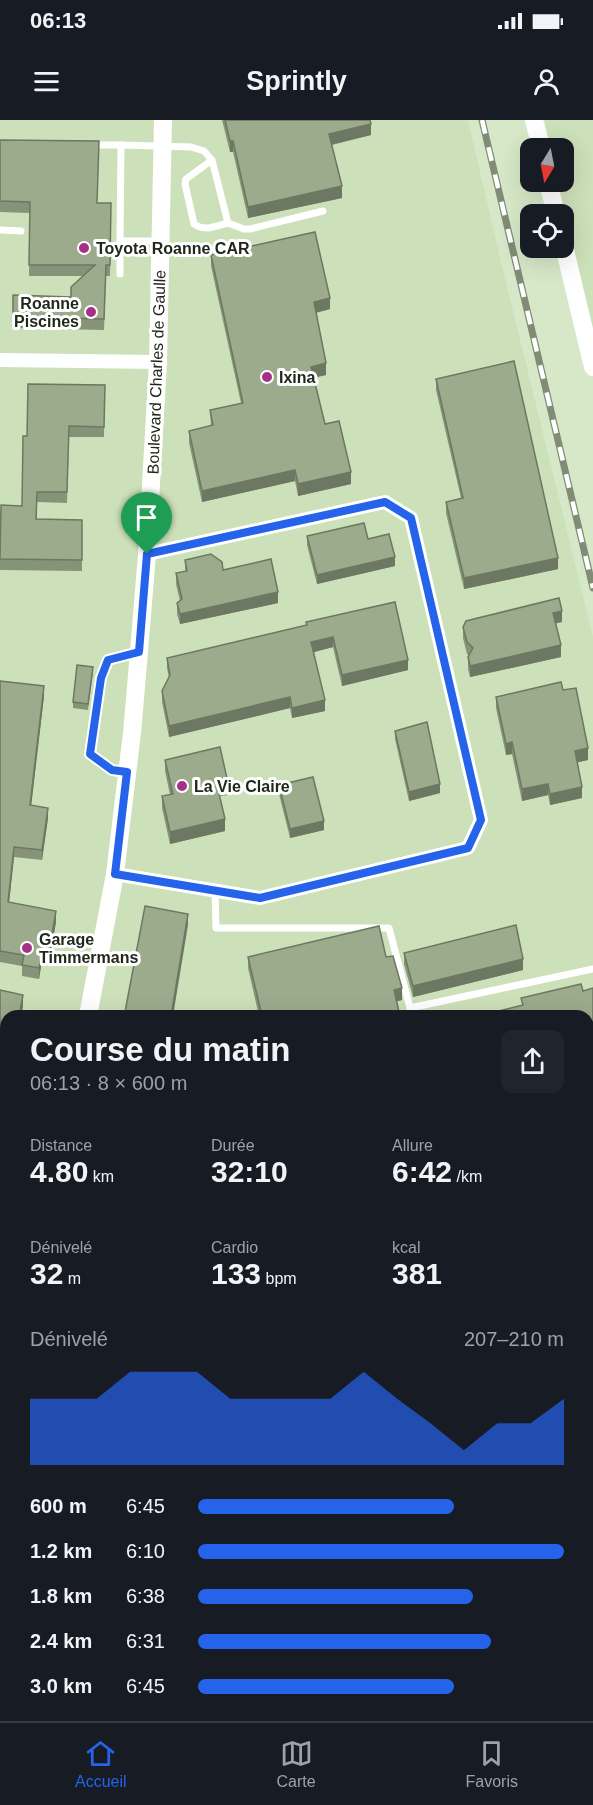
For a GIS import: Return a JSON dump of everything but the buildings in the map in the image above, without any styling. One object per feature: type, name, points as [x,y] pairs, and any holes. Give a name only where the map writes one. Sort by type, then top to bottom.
[{"type":"street","name":"Boulevard Charles de Gaulle","points":[[89,1010],[115,874],[139,652],[158,362],[163,120]]},
{"type":"street","points":[[534,120],[538,138]]},
{"type":"street","points":[[567,258],[592,364]]},
{"type":"street","points":[[0,360],[158,362]]},
{"type":"street","points":[[115,874],[260,898],[468,848],[481,820],[411,518],[385,502],[147,554]]},
{"type":"lane","points":[[88,145],[191,147],[204,152],[212,160],[228,223]]},
{"type":"lane","points":[[120,274],[121,145]]},
{"type":"lane","points":[[212,160],[186,179],[184,184],[194,224],[199,227],[205,229],[228,223],[244,230],[250,230],[323,212]]},
{"type":"lane","points":[[0,230],[21,231]]},
{"type":"lane","points":[[120,241],[160,241]]},
{"type":"lane","points":[[127,772],[112,770],[90,754],[101,678],[108,660],[139,652]]},
{"type":"lane","points":[[215,891],[216,928],[389,928],[410,1008],[593,969]]},
{"type":"shaded area","points":[[0,120],[468,120],[593,637],[593,1010],[0,1010]]},
{"type":"shaded area","points":[[545,120],[593,120],[593,364],[572,258],[574,258],[574,204],[561,204],[559,192],[574,192],[574,138],[549,138]]},
{"type":"railway","points":[[482,120],[593,588]]},
{"type":"place","name":"Toyota Roanne CAR","points":[[84,248]]},
{"type":"place","name":"Roanne Piscines","points":[[91,312]]},
{"type":"place","name":"Ixina","points":[[267,377]]},
{"type":"place","name":"La Vie Claire","points":[[182,786]]},
{"type":"place","name":"Garage Timmermans","points":[[27,948]]},
{"type":"route","points":[[385,502],[411,518],[481,820],[468,848],[260,898],[115,874],[127,772],[112,770],[90,754],[101,678],[108,660],[139,652],[147,554],[385,502]]}]
